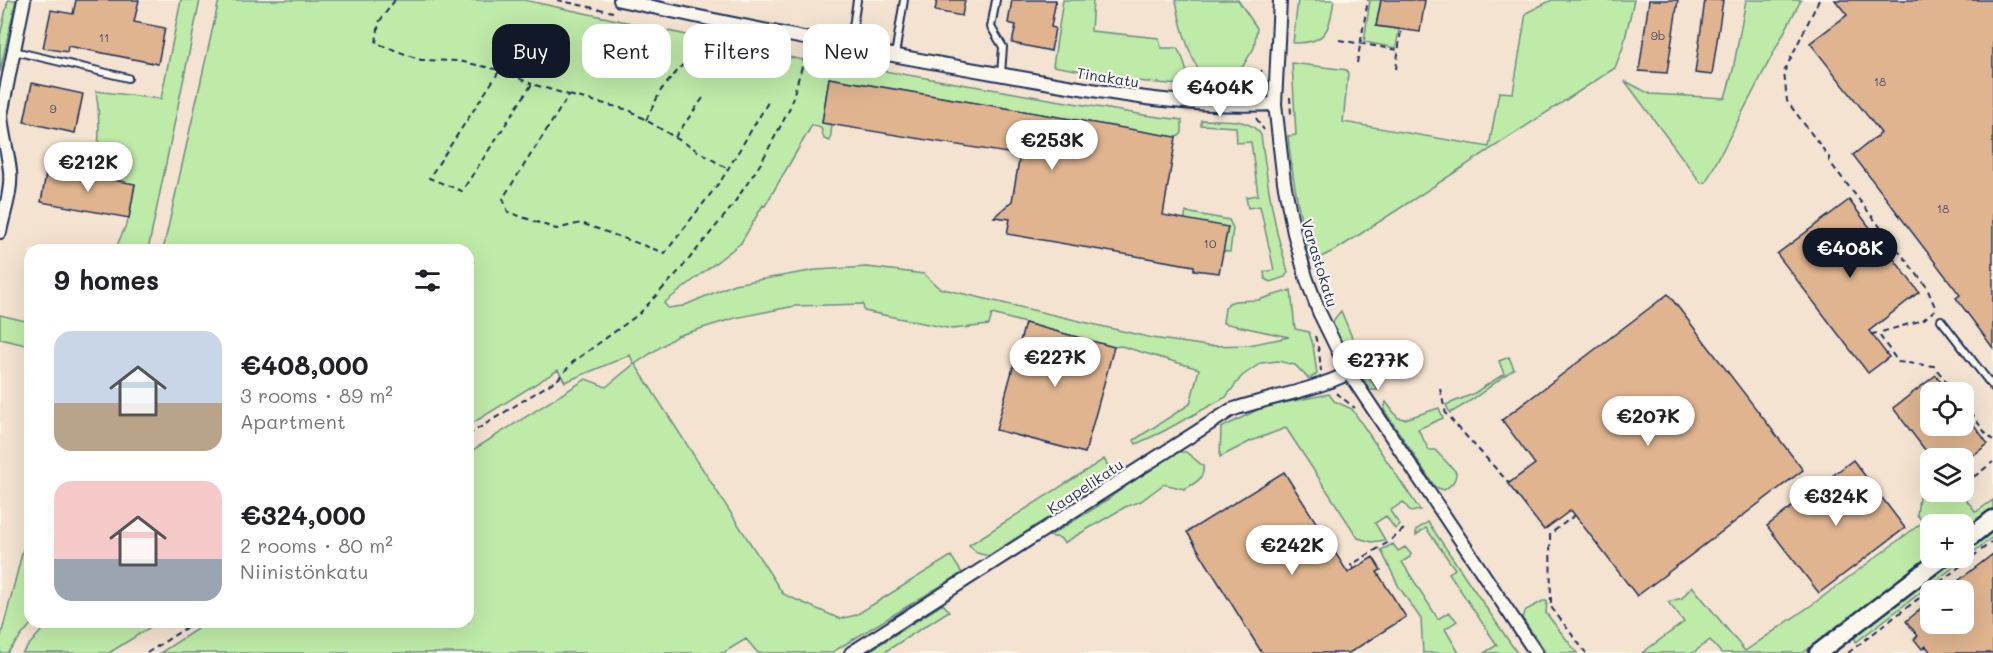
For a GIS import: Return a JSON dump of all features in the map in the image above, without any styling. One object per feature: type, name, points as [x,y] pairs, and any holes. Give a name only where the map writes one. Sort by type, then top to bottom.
[{"type":"street","points":[[0,232],[10,184],[1,115],[24,0]]},
{"type":"street","name":"Tinakatu","points":[[621,0],[803,38]]},
{"type":"street","name":"Varastokatu","points":[[1280,0],[1275,104],[1284,182],[1300,255],[1319,312],[1348,374],[1536,653]]},
{"type":"street","name":"Tinakatu","points":[[890,55],[1165,100],[1275,104]]},
{"type":"street","name":"Kaapelikatu","points":[[851,653],[1231,410],[1329,383],[1348,374]]},
{"type":"street","points":[[1974,534],[1993,519]]},
{"type":"street","points":[[1818,653],[1929,568]]},
{"type":"lane","points":[[854,24],[857,0]]},
{"type":"lane","points":[[895,56],[903,0]]},
{"type":"lane","points":[[996,0],[991,27],[1003,47],[1001,74]]},
{"type":"lane","points":[[13,51],[128,78]]},
{"type":"lane","points":[[1941,320],[1993,387]]},
{"type":"path","points":[[395,0],[380,22],[376,44],[421,60],[459,61],[492,68]]},
{"type":"path","points":[[1357,63],[1368,0]]},
{"type":"path","points":[[1819,0],[1784,72],[1787,101],[1829,160],[1926,286],[1936,309],[1923,320],[1871,334]]},
{"type":"path","points":[[1396,69],[1401,30]]},
{"type":"path","points":[[1339,40],[1398,50]]},
{"type":"path","points":[[474,431],[558,380],[573,362],[639,314],[680,270],[730,209],[761,163],[789,110],[803,63]]},
{"type":"path","points":[[646,120],[661,90],[683,64]]},
{"type":"path","points":[[495,78],[429,178],[462,191],[532,84]]},
{"type":"path","points":[[518,78],[569,95],[629,110],[728,169]]},
{"type":"path","points":[[569,95],[503,198],[508,212],[556,229],[581,223],[664,253],[728,169],[770,99]]},
{"type":"path","points":[[675,137],[703,98]]},
{"type":"path","points":[[1878,333],[1898,362],[1934,366],[1946,382]]},
{"type":"path","points":[[1440,389],[1446,414],[1509,483]]},
{"type":"path","points":[[1974,417],[1993,440]]},
{"type":"path","points":[[1974,476],[1993,462]]},
{"type":"path","points":[[1575,515],[1550,534],[1551,607],[1586,653]]},
{"type":"path","points":[[1354,569],[1351,565],[1387,543],[1404,529]]},
{"type":"path","points":[[1848,653],[1993,541]]},
{"type":"path","points":[[147,653],[186,628]]},
{"type":"shaded area","points":[[0,0],[1993,0],[1993,653],[0,653]]},
{"type":"green space","points":[[8,0],[16,0],[0,72],[0,36]]},
{"type":"green space","points":[[181,0],[200,0],[149,244],[118,244],[129,218],[135,184],[95,177],[99,134],[96,91],[161,99]]},
{"type":"green space","points":[[219,0],[524,0],[636,24],[582,24],[582,78],[671,78],[671,32],[683,34],[683,78],[791,78],[791,57],[803,60],[803,78],[829,78],[822,123],[832,125],[830,141],[824,139],[821,128],[812,125],[741,243],[664,303],[668,308],[683,306],[734,284],[816,270],[867,267],[924,274],[939,288],[1152,338],[1208,346],[1249,345],[1289,337],[1223,323],[1225,308],[1229,303],[1235,301],[1258,300],[1291,290],[1295,329],[1309,332],[1317,374],[1309,379],[1295,365],[1278,361],[1261,363],[1242,376],[1226,397],[1136,444],[1134,440],[1190,404],[1199,369],[1121,346],[1114,347],[992,314],[989,325],[952,329],[864,311],[863,304],[795,306],[735,318],[677,336],[635,364],[783,594],[840,619],[856,615],[951,556],[962,573],[831,653],[758,653],[746,639],[723,653],[160,653],[198,628],[474,628],[474,449],[586,379],[606,387],[634,364],[630,355],[565,382],[558,370],[474,422],[474,244],[164,244]]},
{"type":"green space","points":[[1063,0],[1093,0],[1091,31],[1159,38],[1161,48],[1177,48],[1183,59],[1191,86],[1136,81],[1053,66]]},
{"type":"green space","points":[[1176,0],[1238,0],[1257,28],[1254,48],[1235,79],[1209,88],[1188,46]]},
{"type":"green space","points":[[1298,0],[1334,0],[1328,27],[1320,38],[1304,43],[1293,43]]},
{"type":"green space","points":[[1370,0],[1381,0],[1376,26],[1399,29],[1396,48],[1364,42]]},
{"type":"green space","points":[[1552,0],[1634,0],[1623,47],[1615,68],[1339,248],[1319,258],[1310,259],[1297,198],[1288,136],[1296,135],[1292,63],[1347,70],[1343,122],[1489,147],[1499,92],[1513,93],[1526,13]]},
{"type":"green space","points":[[1746,0],[1801,0],[1706,182],[1701,183],[1625,81],[1650,94],[1725,98],[1733,70]]},
{"type":"green space","points":[[890,72],[1182,120],[1182,133],[1176,137],[829,78],[890,78]]},
{"type":"green space","points":[[1201,120],[1242,122],[1256,129],[1261,135],[1277,233],[1288,272],[1285,277],[1270,282],[1265,279],[1264,272],[1274,270],[1260,206],[1248,208],[1246,197],[1258,195],[1251,142],[1237,143],[1236,127],[1201,125]]},
{"type":"green space","points":[[1186,212],[1229,220],[1233,228],[1230,252],[1223,251],[1228,227],[1183,225]]},
{"type":"green space","points":[[1341,311],[1354,342],[1359,363],[1378,390],[1370,390],[1334,328],[1335,318]]},
{"type":"green space","points":[[0,315],[24,321],[24,345],[0,339]]},
{"type":"green space","points":[[1509,357],[1514,369],[1475,398],[1450,413],[1446,405],[1473,394],[1504,374],[1499,361]]},
{"type":"green space","points":[[1329,394],[1334,401],[1352,409],[1420,510],[1411,512],[1403,502],[1390,511],[1400,525],[1395,529],[1386,516],[1375,523],[1385,540],[1372,542],[1358,538],[1286,428],[1251,441],[1220,457],[1221,428],[1263,407]]},
{"type":"green space","points":[[1386,402],[1398,418],[1405,419],[1439,408],[1443,418],[1418,429],[1429,450],[1435,450],[1456,472],[1451,485],[1444,490],[1435,487],[1384,410]]},
{"type":"green space","points":[[1178,452],[1186,452],[1203,466],[1201,478],[1195,483],[1184,489],[1164,484],[1141,501],[1125,507],[1064,543],[1060,538],[1049,536],[1098,506],[1167,457]]},
{"type":"green space","points":[[1104,459],[1114,476],[988,556],[977,553],[969,545]]},
{"type":"green space","points":[[1919,497],[1920,502],[1968,502],[1976,512],[1993,500],[1993,508],[1974,522],[1974,514],[1920,514],[1920,518],[1917,515]]},
{"type":"green space","points":[[1428,522],[1517,653],[1484,653],[1497,645],[1449,573],[1455,569],[1426,528],[1416,535],[1416,530]]},
{"type":"green space","points":[[1920,524],[1920,564],[1803,653],[1721,653],[1710,640],[1693,653],[1642,653],[1684,622],[1668,602],[1682,598],[1692,586],[1745,651],[1813,604]]},
{"type":"green space","points":[[1993,530],[1993,537],[1974,552],[1974,545]]},
{"type":"green space","points":[[1393,544],[1398,551],[1405,547],[1411,554],[1402,562],[1438,619],[1449,612],[1457,621],[1445,629],[1459,653],[1423,653],[1421,619],[1399,587],[1381,550]]},
{"type":"green space","points":[[24,546],[24,628],[28,628],[7,653],[0,653],[0,640]]},
{"type":"green space","points":[[1944,568],[1953,568],[1937,580],[1928,580]]},
{"type":"green space","points":[[1920,586],[1920,593],[1856,642],[1854,636]]},
{"type":"green space","points":[[1547,601],[1546,613],[1577,653],[1546,653],[1522,618],[1526,610]]},
{"type":"green space","points":[[943,604],[949,611],[883,653],[866,653]]},
{"type":"green space","points":[[44,628],[149,628],[109,653],[22,653]]},
{"type":"building","points":[[76,0],[139,0],[134,22],[165,28],[158,64],[68,46],[67,52],[43,48],[51,10],[73,14]]},
{"type":"building","points":[[937,0],[965,0],[962,16],[935,11]]},
{"type":"building","points":[[1012,0],[1056,0],[1051,27],[1055,28],[1051,51],[1012,43],[1016,25],[1008,23]]},
{"type":"building","points":[[1381,0],[1425,0],[1420,32],[1376,26]]},
{"type":"building","points":[[1649,0],[1678,0],[1667,73],[1639,71]]},
{"type":"building","points":[[1705,0],[1723,0],[1712,75],[1695,73]]},
{"type":"building","points":[[1835,0],[1993,0],[1993,348],[1956,298],[1960,295],[1853,155],[1881,133],[1810,43],[1847,15]]},
{"type":"building","points":[[829,78],[1176,137],[1163,215],[1228,227],[1219,273],[1194,270],[1194,266],[1007,234],[1010,219],[994,217],[1012,201],[1020,155],[822,123]]},
{"type":"building","points":[[32,83],[83,94],[75,133],[24,122]]},
{"type":"building","points":[[47,168],[135,184],[129,218],[41,202]]},
{"type":"building","points":[[1849,200],[1919,292],[1869,331],[1889,357],[1868,373],[1777,254]]},
{"type":"building","points":[[1668,294],[1803,470],[1637,596],[1571,510],[1544,530],[1508,484],[1535,464],[1502,420]]},
{"type":"building","points":[[1025,323],[1114,347],[1085,453],[996,430]]},
{"type":"building","points":[[1936,375],[1941,382],[1927,382]]},
{"type":"building","points":[[1920,387],[1920,436],[1974,436],[1974,425],[1988,444],[1974,454],[1974,448],[1924,448],[1893,408]]},
{"type":"building","points":[[1853,460],[1905,528],[1819,593],[1767,526]]},
{"type":"building","points":[[1284,472],[1348,573],[1373,557],[1381,570],[1377,572],[1406,617],[1349,653],[1262,653],[1187,532]]},
{"type":"building","points":[[1993,554],[1993,653],[1931,653],[1926,646],[1922,649],[1914,639],[1918,636],[1906,621],[1920,610],[1920,634],[1974,634],[1974,580],[1959,580]]}]
